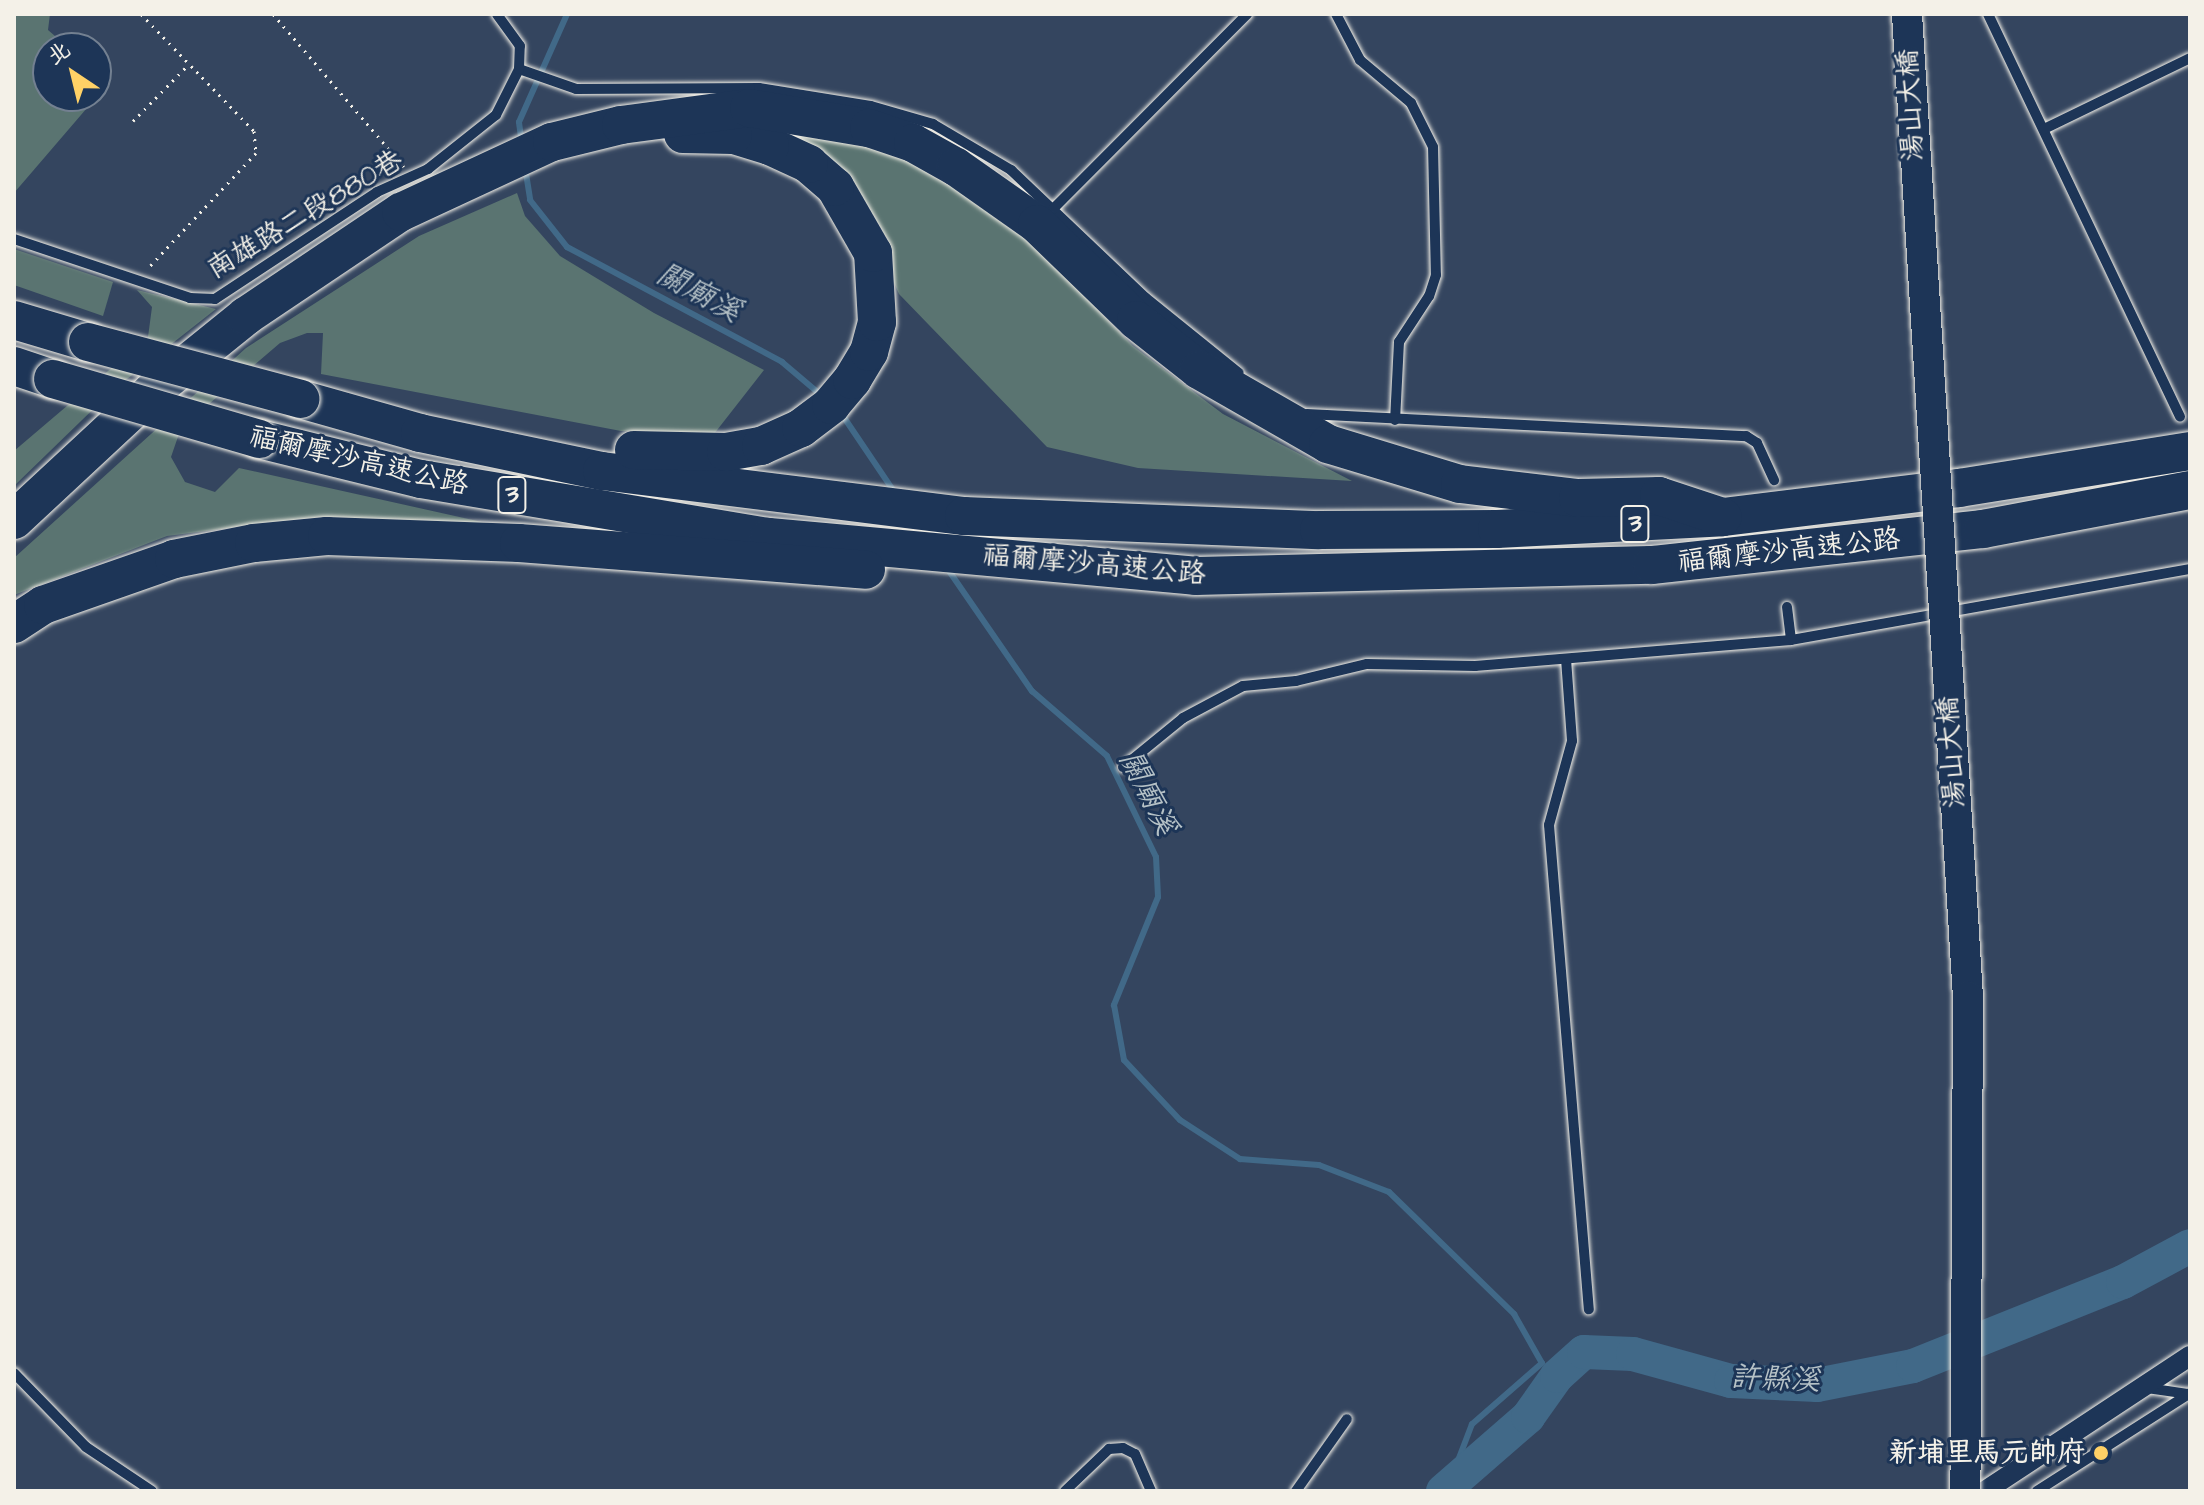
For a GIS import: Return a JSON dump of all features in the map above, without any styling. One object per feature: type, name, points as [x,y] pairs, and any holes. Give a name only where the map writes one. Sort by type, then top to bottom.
[{"type":"highway","points":[[14,520],[153,391],[246,316],[401,212],[634,123],[749,108],[869,128],[913,143],[998,195],[1199,370],[1328,444],[1460,484],[1578,498],[1659,496],[1723,517]]},
{"type":"highway","points":[[363,413],[420,411],[634,451],[688,454],[761,446],[801,428],[831,405],[869,352],[877,322],[873,253],[835,187],[809,164],[733,135],[684,134],[553,154]]},
{"type":"highway","points":[[14,549],[151,419],[243,342],[355,262],[487,180]]},
{"type":"highway","name":"福爾摩沙高速公路","points":[[14,320],[300,399],[363,413],[420,433],[602,471],[964,516],[1319,530],[1497,529],[1723,517],[1959,488],[2185,434]]},
{"type":"highway","name":"福爾摩沙高速公路","points":[[14,366],[259,439],[421,479],[769,551],[1099,575],[1195,576],[1652,565],[1983,529],[2190,490]]},
{"type":"highway","points":[[14,624],[43,605],[174,559],[254,543],[327,536],[769,551]]},
{"type":"street","name":"湯山大橋","points":[[1907,14],[1968,996],[1965,1491]]},
{"type":"street","points":[[1985,1491],[2147,1388],[2190,1356]]},
{"type":"lane","points":[[497,14],[518,39],[522,70],[565,87],[759,88],[871,106],[933,124],[991,155],[1146,298],[1265,393],[1293,410],[1317,416],[1746,436],[1757,443],[1774,480]]},
{"type":"lane","points":[[1053,209],[1247,14]]},
{"type":"lane","points":[[1336,14],[1360,60],[1411,103],[1433,147],[1436,275],[1429,296],[1399,342],[1395,420]]},
{"type":"lane","points":[[1988,14],[2185,434]]},
{"type":"lane","points":[[2044,129],[2190,58]]},
{"type":"lane","name":"南雄路二段880巷","points":[[14,239],[190,298],[215,299],[311,233],[428,169],[496,115],[522,70]]},
{"type":"lane","points":[[1123,767],[1183,718],[1243,686],[1296,681],[1367,664],[1475,666],[1791,640],[2190,569]]},
{"type":"lane","points":[[1787,607],[1791,640]]},
{"type":"lane","points":[[1566,659],[1572,741],[1549,825],[1589,1309]]},
{"type":"lane","points":[[14,1373],[86,1447],[152,1491]]},
{"type":"lane","points":[[2147,1388],[2189,1394]]},
{"type":"lane","points":[[2037,1491],[2189,1394]]},
{"type":"lane","points":[[1296,1491],[1347,1419]]},
{"type":"lane","points":[[1065,1491],[1109,1449],[1123,1448],[1135,1454],[1151,1491]]},
{"type":"path","points":[[137,280],[256,153],[254,131],[187,66],[141,14]]},
{"type":"path","points":[[273,14],[411,176]]},
{"type":"path","points":[[133,121],[187,66]]},
{"type":"green space","points":[[14,14],[50,14],[50,32],[32,32],[32,112],[84,112],[14,193]]},
{"type":"green space","points":[[760,119],[902,155],[965,191],[1031,241],[1133,346],[1223,414],[1352,481],[1138,468],[1047,447],[899,294],[866,219]]},
{"type":"green space","points":[[517,193],[525,216],[560,256],[654,313],[764,370],[714,434],[621,431],[321,374],[323,333],[307,333],[280,343],[181,428],[171,457],[185,482],[215,492],[239,468],[536,534],[431,524],[285,521],[167,536],[14,595],[14,558],[246,348],[419,236]]},
{"type":"green space","points":[[14,249],[113,282],[103,316],[14,285]]},
{"type":"green space","points":[[137,290],[216,309],[113,390],[14,486],[14,451],[148,337],[152,307]]},
{"type":"waterway","name":"關廟溪","points":[[522,144],[519,122],[567,14]]},
{"type":"waterway","name":"關廟溪","points":[[525,167],[530,200],[567,247],[782,362],[821,395]]},
{"type":"waterway","name":"關廟溪","points":[[841,413],[895,493]]},
{"type":"waterway","name":"關廟溪","points":[[947,568],[1032,691],[1107,756],[1156,857],[1158,897],[1114,1005],[1124,1060],[1180,1120],[1240,1159],[1319,1165],[1389,1192],[1514,1314],[1542,1363],[1472,1424],[1448,1487]]},
{"type":"waterway","name":"許縣溪","points":[[1443,1491],[1528,1417],[1557,1376],[1584,1352],[1633,1354],[1731,1381],[1817,1385],[1913,1366],[2123,1282],[2190,1246]]},
{"type":"place","name":"新埔里馬元帥府","points":[[2101,1453]]}]
